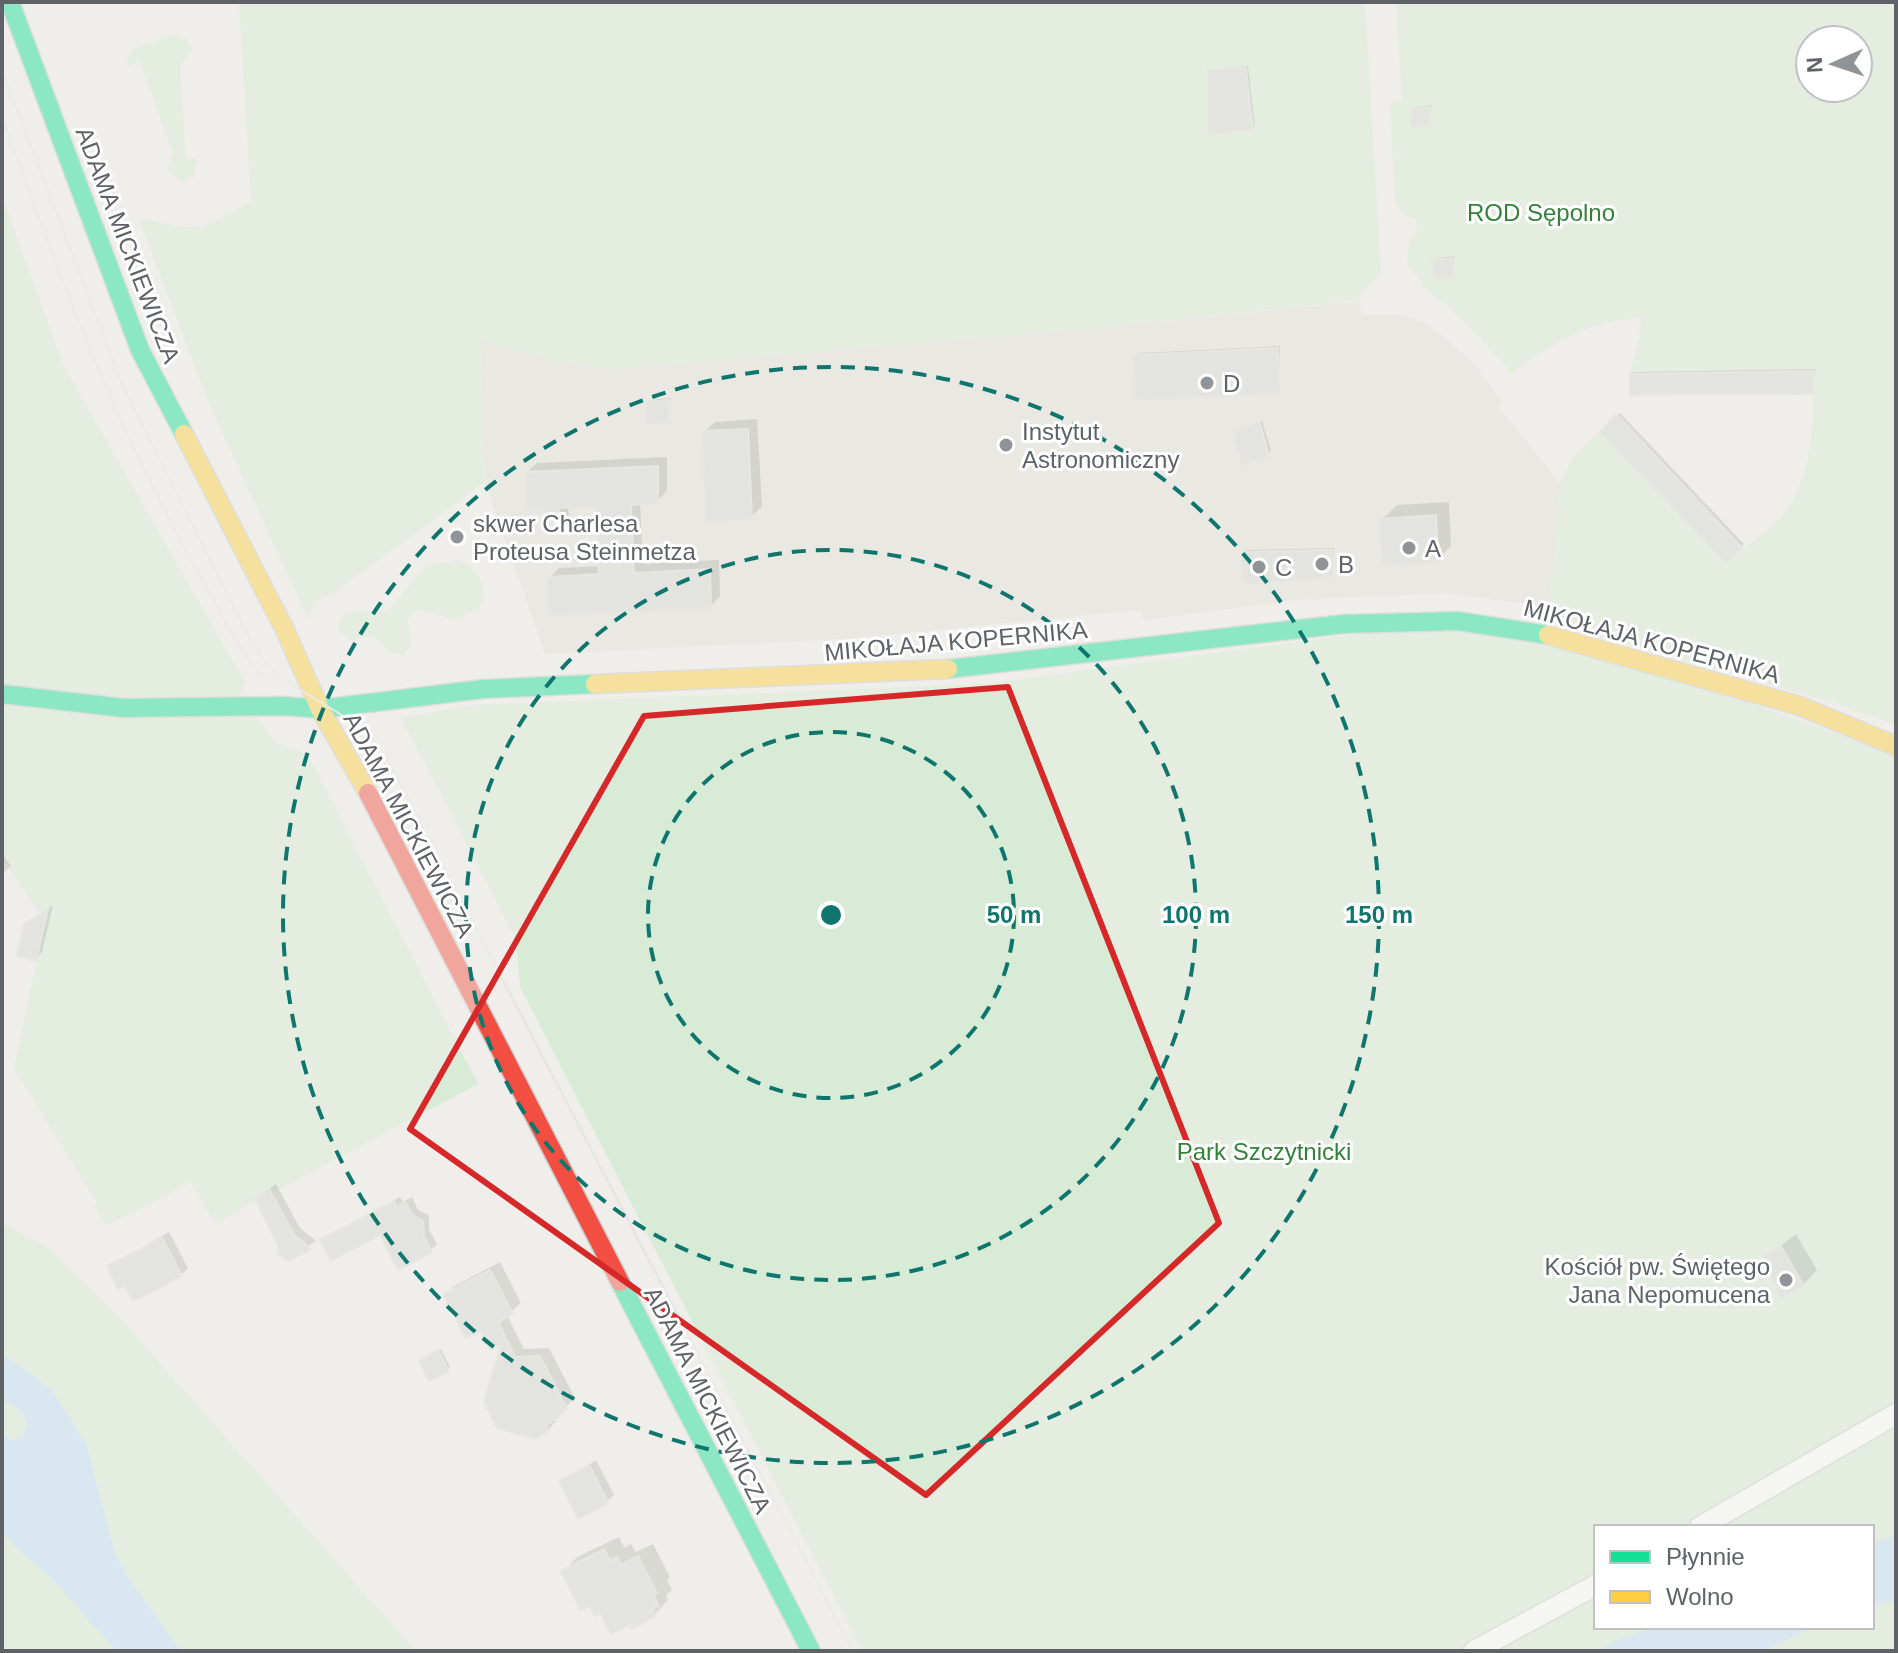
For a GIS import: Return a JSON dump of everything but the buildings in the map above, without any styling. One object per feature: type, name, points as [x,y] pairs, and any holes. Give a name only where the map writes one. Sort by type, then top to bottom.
[{"type":"street","name":"ADAMA MICKIEWICZA","points":[[10,2],[140,350],[271,603],[320,709],[362,782],[811,1651]]},
{"type":"street","name":"MIKOŁAJA KOPERNIKA","points":[[2,694],[124,708],[285,706],[320,709],[489,689],[985,667],[1344,624],[1458,621],[1550,635],[1711,679],[1800,706],[1896,746]]},
{"type":"street","points":[[1703,1525],[1896,1414]]},
{"type":"street","points":[[1474,1651],[1594,1586]]},
{"type":"highlighted area","points":[[1008,687],[1219,1223],[926,1495],[410,1129],[644,716]]},
{"type":"shaded area","name":"Instytut Astronomiczny","points":[[1359,297],[1361,315],[1402,315],[1427,324],[1449,341],[1479,370],[1501,401],[1499,408],[1560,483],[1550,607],[1445,593],[1296,600],[1143,620],[1141,610],[844,639],[545,654],[485,482],[480,339],[555,362],[612,370],[1085,330],[1354,302]]},
{"type":"green space","points":[[239,2],[1365,2],[1381,273],[1354,301],[1085,330],[612,370],[555,362],[480,340],[485,482],[335,592],[315,602],[308,619],[208,401],[138,217],[185,227],[197,226],[221,218],[251,201]]},
{"type":"green space","name":"ROD Sępolno","points":[[1396,2],[1896,2],[1896,725],[1838,704],[1555,624],[1550,606],[1560,482],[1573,458],[1600,432],[1726,563],[1774,524],[1797,493],[1812,432],[1813,372],[1630,374],[1641,318],[1605,324],[1572,335],[1512,373],[1452,310],[1428,292],[1407,262],[1410,238],[1417,231],[1416,219],[1405,216],[1395,201],[1390,102],[1402,100]]},
{"type":"green space","points":[[174,34],[187,39],[192,51],[180,66],[186,159],[197,159],[193,178],[182,182],[167,170],[173,153],[140,62],[129,66],[127,60],[133,49]]},
{"type":"green space","points":[[2,196],[64,367],[245,682],[240,694],[275,742],[308,755],[478,1084],[215,1223],[191,1182],[106,1226],[94,1206],[97,1203],[14,1068],[45,922],[2,857]]},
{"type":"green space","points":[[454,558],[470,567],[481,580],[483,596],[476,613],[473,611],[455,620],[420,610],[412,612],[408,620],[411,646],[403,655],[392,653],[371,635],[352,641],[339,631],[339,622],[346,612],[389,610],[426,565],[453,562]]},
{"type":"green space","name":"Park Szczytnicki","points":[[1465,631],[1580,652],[1742,700],[1896,755],[1896,1651],[862,1651],[520,987],[516,939],[401,718],[471,705],[983,684],[1365,633]]},
{"type":"green space","points":[[2,1223],[46,1246],[127,1326],[416,1651],[2,1651]]},
{"type":"water","points":[[2,1358],[9,1358],[51,1389],[86,1443],[115,1553],[126,1574],[181,1651],[116,1651],[55,1582],[2,1534],[2,1435],[12,1440],[23,1436],[27,1425],[23,1413],[2,1398]]},
{"type":"water","points":[[1896,1535],[1896,1600],[1874,1606],[1874,1542]]},
{"type":"water","points":[[1651,1629],[1811,1629],[1762,1651],[1598,1651],[1616,1640]]},
{"type":"tram line","points":[[2,70],[123,387],[254,646],[276,675],[363,728],[391,766],[853,1651]]},
{"type":"tram line","points":[[2,117],[66,290],[113,404],[166,515],[243,652],[262,677]]},
{"type":"traffic: fast","points":[[10,2],[140,350],[184,434]]},
{"type":"traffic: fast","points":[[948,669],[1344,624],[1458,621],[1548,635]]},
{"type":"traffic: fast","points":[[2,694],[124,708],[285,706],[320,709],[483,689],[595,684]]},
{"type":"traffic: fast","points":[[620,1282],[811,1651]]},
{"type":"traffic: slow","points":[[184,434],[285,630],[320,709],[368,793]]},
{"type":"traffic: slow","points":[[1548,635],[1800,706],[1896,746]]},
{"type":"traffic: slow","points":[[595,684],[948,669]]},
{"type":"traffic: jam","points":[[368,793],[620,1282]]},
{"type":"place","name":"D","points":[[1207,383]]},
{"type":"place","name":"Instytut Astronomiczny","points":[[1006,445]]},
{"type":"place","name":"skwer Charlesa Proteusa Steinmetza","points":[[457,537]]},
{"type":"place","name":"A","points":[[1409,548]]},
{"type":"place","name":"B","points":[[1322,564]]},
{"type":"place","name":"C","points":[[1259,567]]},
{"type":"place","name":"Kościół pw. Świętego Jana Nepomucena","points":[[1786,1280]]}]
